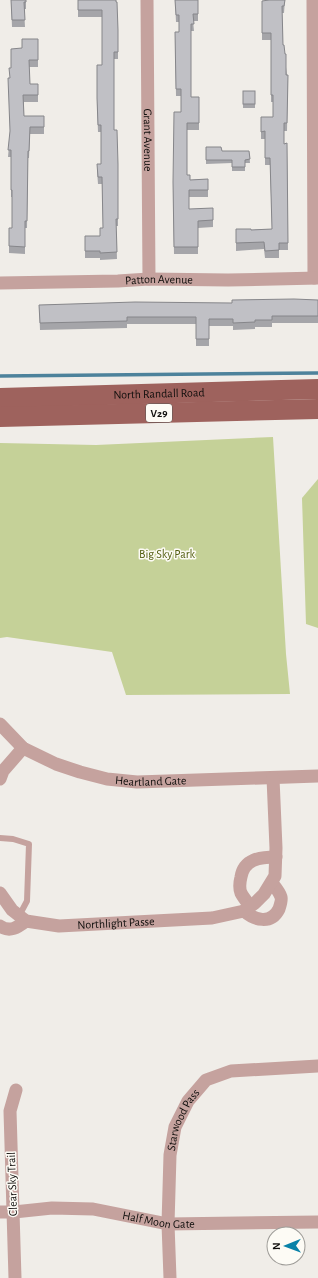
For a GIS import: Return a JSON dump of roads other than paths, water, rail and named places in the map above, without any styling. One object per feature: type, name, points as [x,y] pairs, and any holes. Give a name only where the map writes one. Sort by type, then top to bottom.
[{"type":"main road","name":"North Randall Road","points":[[0,398],[318,389]]},
{"type":"main road","name":"North Randall Road","points":[[0,417],[318,409]]},
{"type":"street","name":"Grant Avenue","points":[[147,0],[150,279]]},
{"type":"street","points":[[313,0],[316,278]]},
{"type":"street","name":"Patton Avenue","points":[[0,283],[150,279],[228,280],[316,278]]},
{"type":"street","name":"Heartland Gate","points":[[0,724],[23,748],[56,764],[107,779],[137,782],[318,776]]},
{"type":"street","points":[[0,779],[3,771],[23,748]]},
{"type":"street","name":"Northlight Passe","points":[[23,918],[59,926],[212,918],[247,908],[264,894],[275,876],[276,814],[274,778]]},
{"type":"street","points":[[272,883],[281,898],[280,907],[276,914],[267,920],[259,920],[250,916],[240,891],[242,871],[249,862],[261,857],[276,857]]},
{"type":"street","points":[[0,893],[12,910],[23,918],[18,928],[5,929],[0,926]]},
{"type":"street","name":"Starwood Pass","points":[[170,1278],[168,1224],[170,1155],[176,1127],[188,1102],[206,1080],[231,1071],[318,1066]]},
{"type":"street","name":"Clear Sky Trail","points":[[15,1278],[10,1111],[16,1090]]},
{"type":"street","name":"Half Moon Gate","points":[[0,1212],[52,1208],[93,1209],[168,1224],[318,1222]]},
{"type":"lane","points":[[0,838],[28,844],[27,901],[23,918]]},
{"type":"waterway","points":[[0,376],[318,373]]},
{"type":"park label","name":"Big Sky Park","points":[[167,554]]}]
